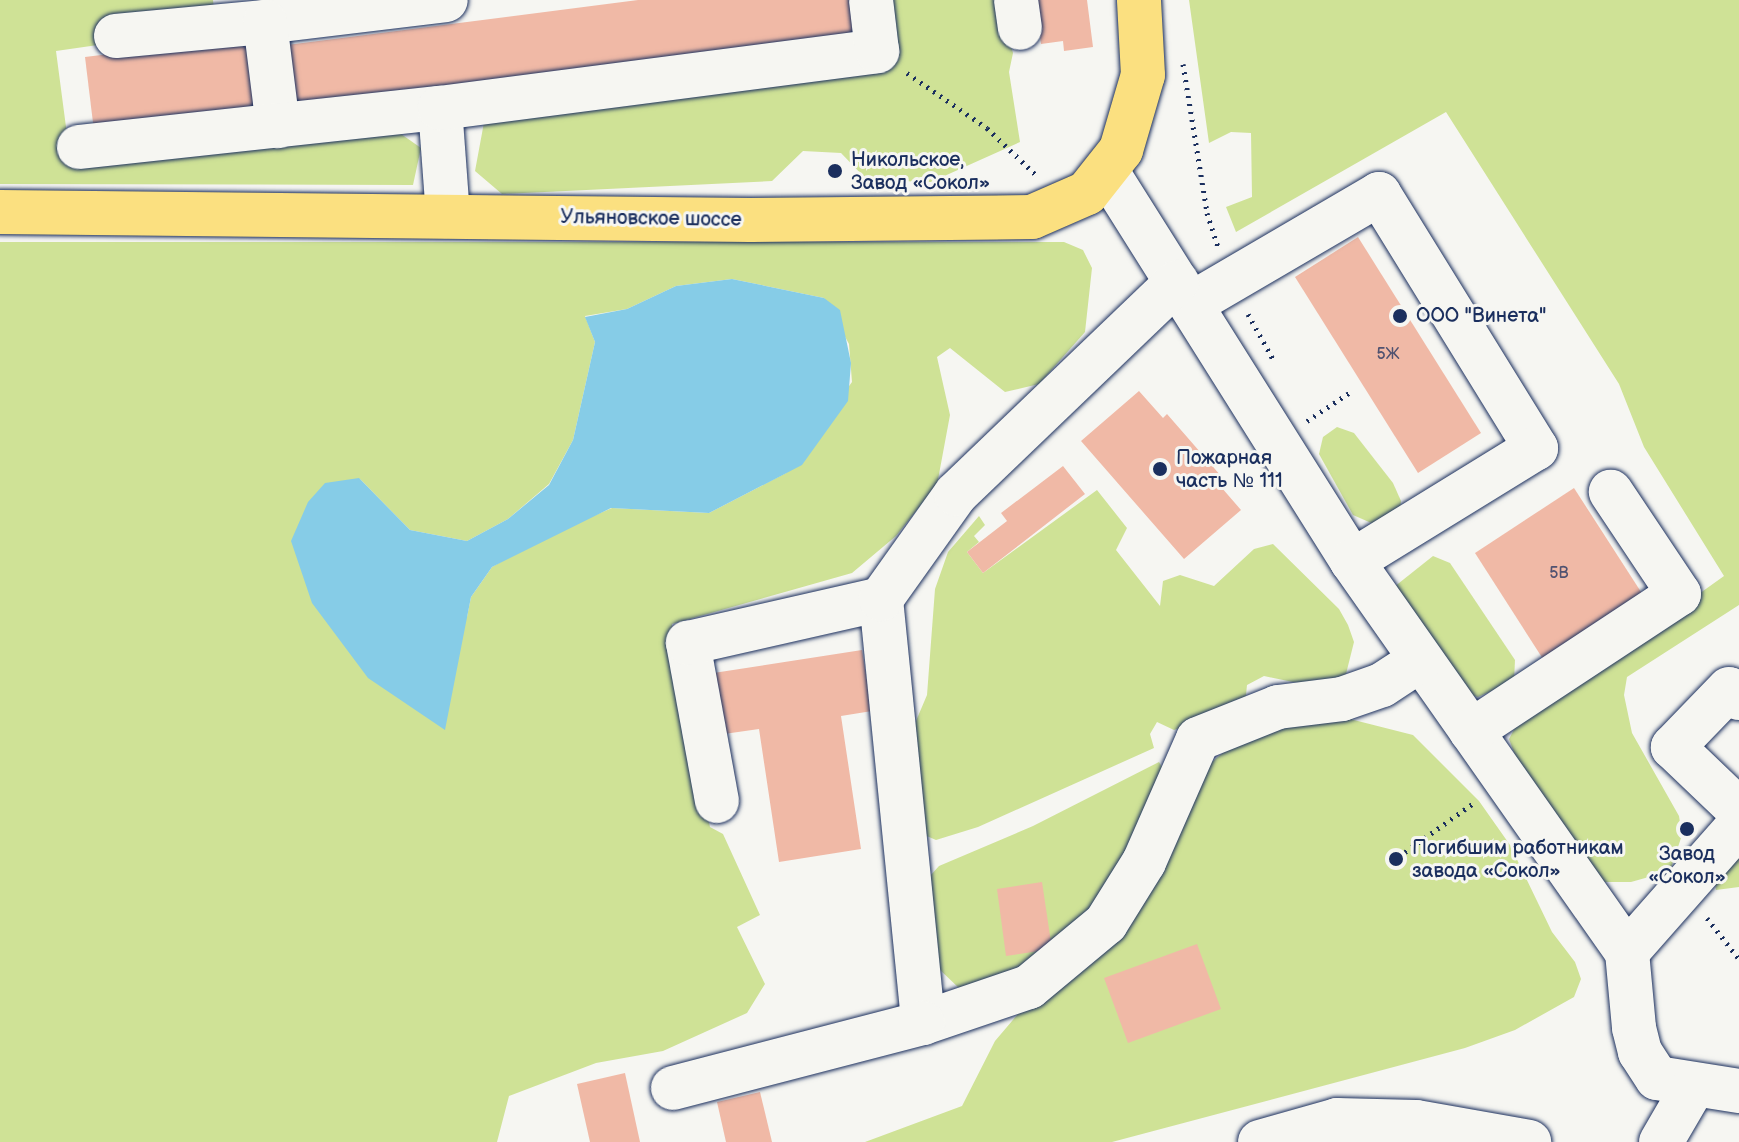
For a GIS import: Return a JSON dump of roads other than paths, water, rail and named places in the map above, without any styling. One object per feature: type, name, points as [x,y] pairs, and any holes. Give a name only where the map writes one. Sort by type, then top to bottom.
[{"type":"main road","name":"Ульяновское шоссе","points":[[0,212],[1003,220],[1061,207],[1107,172],[1139,101],[1139,0]]},
{"type":"street","points":[[116,36],[446,0]]},
{"type":"street","points":[[79,147],[440,108],[877,51],[871,0]]},
{"type":"street","points":[[265,22],[278,126]]},
{"type":"street","points":[[440,108],[448,216]]},
{"type":"street","points":[[1107,172],[1184,293],[1300,425],[1352,561],[1627,952],[1640,1052],[1657,1078],[1693,1087],[1739,1091]]},
{"type":"street","points":[[923,1023],[881,599],[956,494],[1184,293],[1230,281],[1379,194],[1536,448],[1352,561]]},
{"type":"street","points":[[1471,731],[1679,594],[1611,492]]},
{"type":"street","points":[[717,801],[688,643],[881,599]]},
{"type":"street","points":[[673,1088],[923,1023],[1029,987],[1106,923],[1144,862],[1198,739],[1278,707],[1342,699],[1382,685],[1420,660]]},
{"type":"street","points":[[1739,698],[1729,689],[1673,747],[1739,810]]},
{"type":"street","points":[[1627,952],[1739,825]]},
{"type":"street","points":[[1661,1142],[1693,1087]]},
{"type":"street","points":[[1260,1142],[1337,1120],[1416,1122],[1529,1142]]},
{"type":"water","points":[[732,279],[824,298],[840,310],[851,363],[848,401],[802,465],[709,513],[611,508],[492,567],[471,597],[445,730],[368,678],[312,603],[291,541],[308,502],[325,483],[359,478],[410,530],[467,541],[508,519],[549,485],[573,440],[595,342],[585,317],[627,309],[676,286]]},
{"type":"place","name":"Никольское, Завод «Сокол»","points":[[835,171]]},
{"type":"place","name":"ООО \"Винета\"","points":[[1400,316]]},
{"type":"place","name":"Пожарная часть № 111","points":[[1160,469]]},
{"type":"place","name":"Завод «Сокол»","points":[[1687,829]]},
{"type":"place","name":"Погибшим работникам завода «Сокол»","points":[[1396,859]]}]
